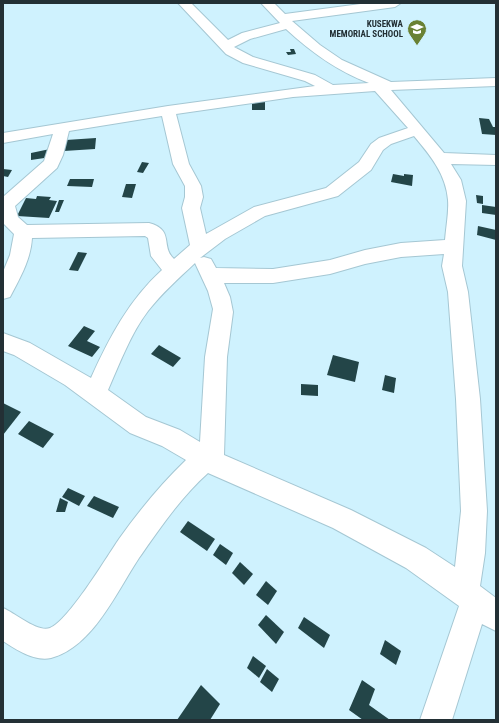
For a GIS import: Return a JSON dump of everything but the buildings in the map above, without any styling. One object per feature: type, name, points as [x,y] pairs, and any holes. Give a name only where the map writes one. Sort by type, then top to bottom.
[{"type":"street","points":[[184,3],[231,51],[248,60],[310,78],[332,90]]},
{"type":"street","points":[[267,3],[285,21],[325,55],[383,86],[453,180],[457,201],[452,266],[458,292],[467,391],[479,603],[436,720]]},
{"type":"street","points":[[315,3],[322,14]]},
{"type":"street","points":[[226,46],[246,36],[285,21],[395,3]]},
{"type":"street","points":[[3,138],[168,110],[294,93],[383,86],[496,82]]},
{"type":"street","points":[[168,110],[181,164],[193,186],[194,197],[191,208],[198,249],[220,296],[223,310],[217,342],[215,395],[212,412],[209,460]]},
{"type":"street","points":[[3,291],[19,256],[24,240],[24,234],[10,220],[6,206],[10,198],[40,176],[50,165],[55,156],[62,128]]},
{"type":"street","points":[[96,395],[114,351],[140,306],[198,249],[219,234],[260,211],[303,201],[332,192],[365,166],[377,147],[381,144],[417,130]]},
{"type":"street","points":[[438,158],[496,160]]},
{"type":"street","points":[[3,236],[136,228],[149,229],[157,235],[160,256],[165,264],[175,270]]},
{"type":"street","points":[[211,275],[273,276],[330,267],[365,257],[401,250],[453,246]]},
{"type":"street","points":[[3,342],[22,350],[73,378],[138,425],[171,438],[227,470],[342,519],[382,540],[444,576],[479,603]]},
{"type":"street","points":[[3,622],[35,642],[50,643],[67,633],[82,618],[135,540],[165,500],[193,470],[209,460]]},
{"type":"place","name":"KUSEKWA MEMORIAL SCHOOL","points":[[417,46]]}]
